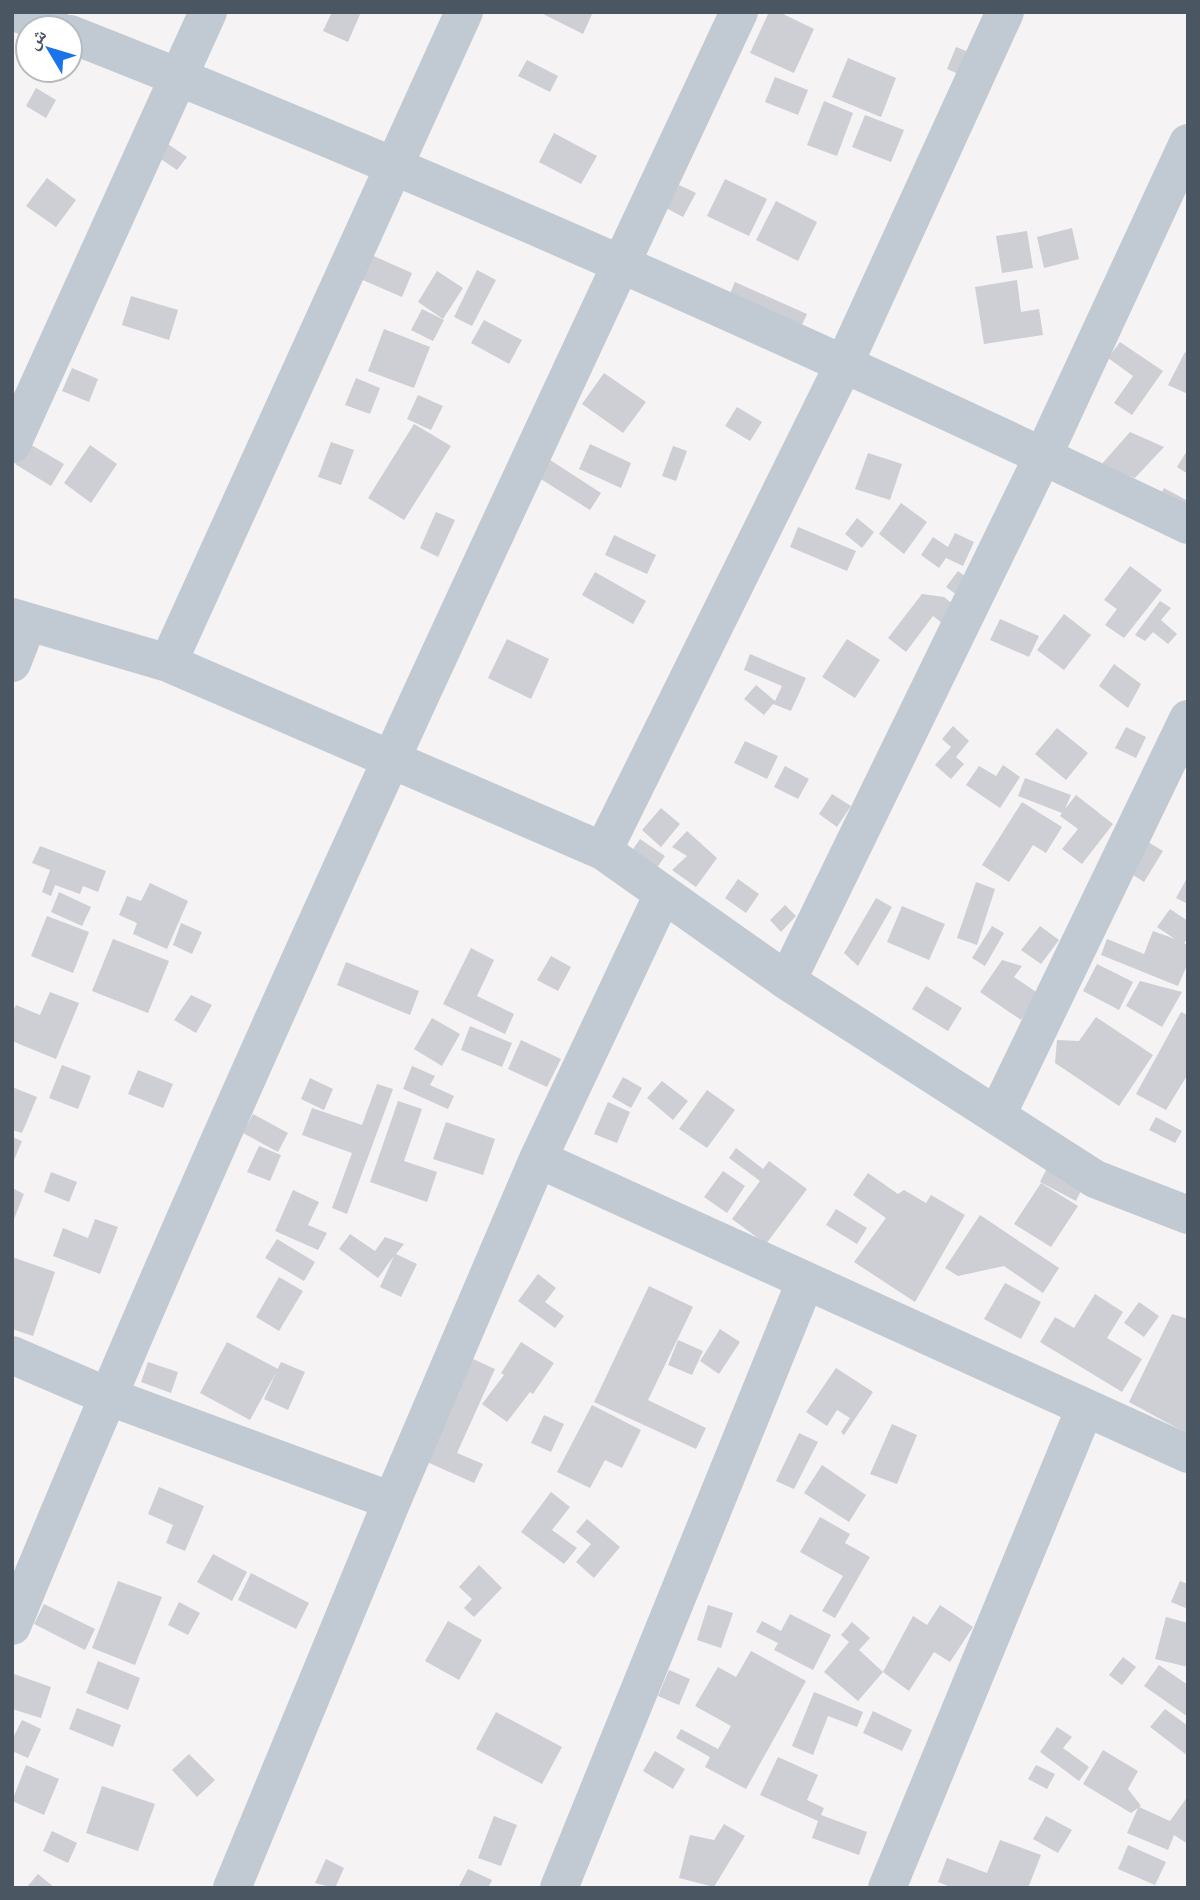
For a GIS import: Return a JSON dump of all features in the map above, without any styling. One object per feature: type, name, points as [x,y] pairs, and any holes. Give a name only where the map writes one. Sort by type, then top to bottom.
[{"type":"street","points":[[12,444],[208,12]]},
{"type":"street","points":[[168,663],[392,164],[464,12]]},
{"type":"street","points":[[12,1626],[107,1396],[393,758],[739,12]]},
{"type":"street","points":[[603,851],[844,364],[1005,12]]},
{"type":"street","points":[[84,39],[392,164],[622,263],[1188,525]]},
{"type":"street","points":[[787,981],[1043,456],[1188,142]]},
{"type":"street","points":[[12,663],[20,620],[168,663],[603,851],[787,981],[1095,1179],[1188,1215]]},
{"type":"street","points":[[997,1115],[1188,719]]},
{"type":"street","points":[[232,1888],[391,1501],[538,1159],[663,894]]},
{"type":"street","points":[[538,1159],[1188,1454]]},
{"type":"street","points":[[559,1888],[805,1282]]},
{"type":"street","points":[[12,1355],[107,1396],[391,1501]]},
{"type":"street","points":[[887,1888],[1085,1408]]},
{"type":"building","points":[[332,12],[361,12],[348,42],[323,31]]},
{"type":"building","points":[[539,12],[593,12],[583,34]]},
{"type":"building","points":[[769,12],[779,12],[814,29],[794,73],[750,53]]},
{"type":"building","points":[[956,47],[984,58],[975,81],[947,69]]},
{"type":"building","points":[[848,58],[896,78],[881,117],[832,97]]},
{"type":"building","points":[[527,60],[558,76],[550,92],[518,76]]},
{"type":"building","points":[[775,77],[808,90],[798,115],[765,102]]},
{"type":"building","points":[[36,88],[56,100],[46,118],[26,106]]},
{"type":"building","points":[[824,101],[853,113],[837,156],[807,145]]},
{"type":"building","points":[[865,115],[904,130],[891,162],[852,147]]},
{"type":"building","points":[[554,133],[597,156],[581,184],[539,162]]},
{"type":"building","points":[[162,140],[187,157],[177,170],[152,153]]},
{"type":"building","points":[[47,178],[76,200],[56,227],[26,206]]},
{"type":"building","points":[[725,179],[767,199],[749,236],[707,216]]},
{"type":"building","points":[[679,185],[696,193],[683,217],[666,208]]},
{"type":"building","points":[[776,201],[817,222],[798,261],[756,240]]},
{"type":"building","points":[[1072,228],[1079,259],[1044,268],[1037,237]]},
{"type":"building","points":[[1027,231],[1033,268],[1002,273],[996,236]]},
{"type":"building","points":[[369,254],[412,273],[402,297],[358,278]]},
{"type":"building","points":[[477,270],[496,280],[472,326],[454,317]]},
{"type":"building","points":[[437,271],[463,288],[443,319],[418,302]]},
{"type":"building","points":[[1017,280],[1021,312],[1039,309],[1043,335],[984,344],[975,287]]},
{"type":"building","points":[[735,282],[807,314],[796,338],[724,307]]},
{"type":"building","points":[[131,296],[178,310],[169,340],[122,325]]},
{"type":"building","points":[[422,309],[444,320],[433,341],[411,330]]},
{"type":"building","points":[[484,320],[522,340],[509,364],[471,343]]},
{"type":"building","points":[[384,329],[430,347],[414,388],[368,371]]},
{"type":"building","points":[[1120,342],[1163,371],[1132,415],[1114,403],[1133,376],[1108,358]]},
{"type":"building","points":[[1185,352],[1188,354],[1188,394],[1168,385]]},
{"type":"building","points":[[72,368],[98,379],[89,402],[62,391]]},
{"type":"building","points":[[604,373],[646,402],[623,433],[582,404]]},
{"type":"building","points":[[356,378],[380,388],[370,414],[345,405]]},
{"type":"building","points":[[418,395],[443,406],[431,430],[407,419]]},
{"type":"building","points":[[737,407],[762,422],[750,441],[725,426]]},
{"type":"building","points":[[414,424],[451,446],[404,520],[368,498]]},
{"type":"building","points":[[1130,432],[1164,447],[1135,478],[1100,466]]},
{"type":"building","points":[[331,442],[354,450],[341,485],[318,477]]},
{"type":"building","points":[[28,443],[64,464],[51,486],[15,464]]},
{"type":"building","points":[[590,444],[631,463],[621,488],[579,469]]},
{"type":"building","points":[[90,445],[117,464],[91,503],[64,483]]},
{"type":"building","points":[[673,446],[687,451],[676,481],[662,476]]},
{"type":"building","points":[[1188,449],[1188,474],[1177,467]]},
{"type":"building","points":[[868,453],[902,464],[890,500],[855,489]]},
{"type":"building","points":[[547,458],[601,493],[590,510],[536,476]]},
{"type":"building","points":[[1164,488],[1188,501],[1188,511],[1155,505]]},
{"type":"building","points":[[901,503],[927,522],[904,554],[879,534]]},
{"type":"building","points":[[436,512],[455,520],[438,557],[420,548]]},
{"type":"building","points":[[857,518],[874,532],[862,548],[845,534]]},
{"type":"building","points":[[798,527],[856,551],[847,571],[790,547]]},
{"type":"building","points":[[955,533],[974,542],[963,566],[946,558],[939,568],[921,555],[933,537],[948,547]]},
{"type":"building","points":[[614,535],[656,555],[647,574],[605,555]]},
{"type":"building","points":[[1130,566],[1162,590],[1124,638],[1105,625],[1117,609],[1104,600]]},
{"type":"building","points":[[958,571],[976,584],[964,600],[946,587]]},
{"type":"building","points":[[595,572],[646,601],[633,624],[582,595]]},
{"type":"building","points":[[922,594],[944,597],[960,610],[947,627],[933,616],[906,652],[888,638]]},
{"type":"building","points":[[1160,601],[1171,608],[1161,620],[1177,634],[1168,644],[1153,632],[1145,641],[1135,635]]},
{"type":"building","points":[[1064,614],[1091,635],[1064,670],[1037,650]]},
{"type":"building","points":[[1000,619],[1039,636],[1029,657],[990,640]]},
{"type":"building","points":[[507,639],[549,659],[531,699],[488,678]]},
{"type":"building","points":[[847,639],[880,660],[855,698],[822,677]]},
{"type":"building","points":[[750,654],[806,678],[791,711],[773,704],[764,715],[744,699],[756,685],[775,701],[782,686],[744,670]]},
{"type":"building","points":[[1114,664],[1141,684],[1128,708],[1099,686]]},
{"type":"building","points":[[953,726],[969,741],[956,757],[964,764],[951,779],[935,765],[951,747],[942,739]]},
{"type":"building","points":[[1126,727],[1146,737],[1136,758],[1115,748]]},
{"type":"building","points":[[1057,728],[1088,753],[1066,780],[1035,754]]},
{"type":"building","points":[[745,741],[778,756],[767,779],[734,763]]},
{"type":"building","points":[[1003,765],[1020,777],[1000,808],[966,785],[979,766],[996,776]]},
{"type":"building","points":[[785,766],[809,779],[798,799],[774,787]]},
{"type":"building","points":[[1025,778],[1071,795],[1065,809],[1076,795],[1113,824],[1082,864],[1062,849],[1078,829],[1060,816],[1062,813],[1018,796]]},
{"type":"building","points":[[832,794],[851,806],[837,827],[819,814]]},
{"type":"building","points":[[1022,802],[1062,827],[1046,853],[1033,845],[1009,882],[982,865]]},
{"type":"building","points":[[661,808],[680,824],[661,847],[642,830]]},
{"type":"building","points":[[687,831],[717,858],[696,887],[672,870],[687,856],[672,847]]},
{"type":"building","points":[[640,839],[665,856],[654,872],[629,855]]},
{"type":"building","points":[[1148,842],[1163,851],[1144,882],[1128,872]]},
{"type":"building","points":[[40,846],[106,871],[98,892],[83,886],[80,894],[55,885],[51,896],[42,892],[50,870],[32,863]]},
{"type":"building","points":[[1188,876],[1188,904],[1176,898]]},
{"type":"building","points":[[738,879],[759,894],[746,913],[725,898]]},
{"type":"building","points":[[976,882],[995,889],[977,945],[957,938]]},
{"type":"building","points":[[150,883],[188,901],[167,949],[133,934],[137,923],[119,915],[127,896],[141,901]]},
{"type":"building","points":[[59,892],[91,907],[82,926],[51,912]]},
{"type":"building","points":[[876,898],[892,907],[858,966],[844,953]]},
{"type":"building","points":[[785,905],[796,916],[781,932],[770,920]]},
{"type":"building","points":[[902,906],[945,924],[929,960],[887,942]]},
{"type":"building","points":[[1170,909],[1188,921],[1188,938],[1184,943],[1188,945],[1188,963],[1178,986],[1101,955],[1107,939],[1144,954],[1153,931],[1175,939],[1157,927]]},
{"type":"building","points":[[47,916],[89,932],[73,973],[31,956]]},
{"type":"building","points":[[181,923],[202,932],[192,954],[173,945]]},
{"type":"building","points":[[992,926],[1004,933],[985,966],[972,958]]},
{"type":"building","points":[[1040,926],[1059,940],[1041,964],[1021,950]]},
{"type":"building","points":[[113,939],[169,961],[148,1013],[92,991]]},
{"type":"building","points":[[471,948],[494,960],[477,996],[514,1014],[505,1034],[443,1004]]},
{"type":"building","points":[[551,956],[571,967],[558,991],[537,980]]},
{"type":"building","points":[[1002,960],[1022,966],[1014,977],[1039,994],[1021,1020],[980,992]]},
{"type":"building","points":[[346,962],[419,991],[410,1015],[337,985]]},
{"type":"building","points":[[1097,964],[1133,982],[1119,1010],[1083,991]]},
{"type":"building","points":[[1140,981],[1182,992],[1162,1027],[1126,1006]]},
{"type":"building","points":[[926,986],[962,1008],[948,1031],[912,1009]]},
{"type":"building","points":[[50,992],[79,1003],[56,1059],[12,1041],[12,1013],[16,1005],[40,1015]]},
{"type":"building","points":[[191,995],[212,1005],[196,1033],[174,1020]]},
{"type":"building","points":[[1181,1012],[1188,1015],[1188,1074],[1166,1110],[1136,1094]]},
{"type":"building","points":[[1096,1017],[1153,1055],[1119,1106],[1055,1063],[1057,1040],[1079,1041]]},
{"type":"building","points":[[432,1018],[460,1034],[442,1066],[414,1049]]},
{"type":"building","points":[[470,1026],[512,1043],[502,1067],[461,1050]]},
{"type":"building","points":[[521,1040],[561,1059],[547,1087],[508,1069]]},
{"type":"building","points":[[62,1065],[91,1076],[78,1109],[49,1098]]},
{"type":"building","points":[[412,1066],[435,1076],[430,1085],[454,1096],[448,1109],[403,1089]]},
{"type":"building","points":[[138,1070],[173,1084],[163,1108],[128,1094]]},
{"type":"building","points":[[623,1077],[642,1088],[631,1108],[612,1097]]},
{"type":"building","points":[[310,1078],[333,1089],[324,1110],[301,1099]]},
{"type":"building","points":[[662,1081],[688,1101],[673,1120],[647,1098]]},
{"type":"building","points":[[377,1084],[393,1089],[347,1214],[332,1208],[352,1153],[302,1135],[312,1108],[362,1125]]},
{"type":"building","points":[[12,1087],[37,1097],[22,1133],[12,1130]]},
{"type":"building","points":[[707,1090],[735,1110],[707,1148],[679,1129]]},
{"type":"building","points":[[398,1101],[422,1109],[404,1161],[437,1172],[427,1202],[370,1182]]},
{"type":"building","points":[[608,1102],[630,1112],[617,1143],[594,1134]]},
{"type":"building","points":[[253,1114],[288,1133],[278,1152],[243,1133]]},
{"type":"building","points":[[1156,1117],[1182,1131],[1175,1143],[1149,1130]]},
{"type":"building","points":[[446,1122],[495,1139],[483,1175],[433,1159]]},
{"type":"building","points":[[12,1137],[22,1141],[12,1165]]},
{"type":"building","points":[[259,1146],[281,1155],[270,1181],[247,1172]]},
{"type":"building","points":[[736,1148],[763,1169],[769,1161],[807,1189],[766,1244],[732,1219],[760,1181],[729,1158]]},
{"type":"building","points":[[1056,1150],[1092,1168],[1076,1201],[1040,1182]]},
{"type":"building","points":[[723,1171],[745,1186],[727,1213],[704,1197]]},
{"type":"building","points":[[51,1172],[77,1182],[69,1202],[44,1192]]},
{"type":"building","points":[[868,1173],[898,1194],[904,1190],[926,1203],[931,1195],[965,1215],[915,1302],[854,1262],[886,1218],[853,1195]]},
{"type":"building","points":[[1041,1183],[1078,1206],[1051,1247],[1014,1224]]},
{"type":"building","points":[[12,1188],[24,1194],[12,1224]]},
{"type":"building","points":[[293,1190],[319,1202],[308,1225],[327,1233],[318,1250],[275,1231]]},
{"type":"building","points":[[836,1209],[867,1228],[857,1244],[826,1225]]},
{"type":"building","points":[[980,1215],[1059,1268],[1043,1293],[1004,1266],[958,1276],[945,1268]]},
{"type":"building","points":[[95,1219],[118,1227],[100,1274],[53,1256],[63,1228],[88,1238]]},
{"type":"building","points":[[350,1234],[375,1251],[385,1237],[404,1244],[396,1254],[417,1264],[401,1297],[380,1287],[394,1256],[378,1278],[339,1249]]},
{"type":"building","points":[[277,1239],[315,1262],[304,1281],[265,1258]]},
{"type":"building","points":[[12,1257],[55,1272],[33,1336],[12,1329]]},
{"type":"building","points":[[538,1274],[556,1288],[545,1302],[564,1316],[555,1328],[518,1301]]},
{"type":"building","points":[[279,1277],[303,1291],[279,1331],[256,1317]]},
{"type":"building","points":[[1005,1283],[1041,1302],[1021,1339],[984,1319]]},
{"type":"building","points":[[649,1286],[693,1307],[648,1400],[706,1428],[696,1449],[594,1402]]},
{"type":"building","points":[[1095,1294],[1123,1312],[1107,1338],[1142,1359],[1122,1392],[1040,1342],[1055,1317],[1074,1328]]},
{"type":"building","points":[[1139,1302],[1159,1316],[1144,1337],[1124,1323]]},
{"type":"building","points":[[1172,1314],[1188,1319],[1188,1434],[1129,1402]]},
{"type":"building","points":[[720,1329],[740,1342],[719,1374],[700,1361]]},
{"type":"building","points":[[678,1340],[703,1351],[692,1375],[668,1365]]},
{"type":"building","points":[[227,1342],[278,1369],[250,1420],[200,1393]]},
{"type":"building","points":[[521,1342],[554,1363],[533,1394],[530,1392],[507,1422],[482,1404],[504,1375],[501,1373]]},
{"type":"building","points":[[473,1359],[495,1369],[457,1453],[483,1464],[474,1483],[427,1462]]},
{"type":"building","points":[[148,1362],[178,1372],[171,1393],[141,1382]]},
{"type":"building","points":[[281,1362],[305,1372],[288,1410],[264,1399]]},
{"type":"building","points":[[836,1368],[873,1392],[844,1435],[841,1432],[850,1418],[837,1410],[827,1426],[806,1412]]},
{"type":"building","points":[[592,1405],[641,1430],[622,1468],[605,1460],[590,1488],[557,1472]]},
{"type":"building","points":[[544,1415],[564,1424],[551,1452],[531,1443]]},
{"type":"building","points":[[892,1424],[917,1435],[897,1484],[870,1474]]},
{"type":"building","points":[[799,1433],[818,1442],[794,1489],[776,1481]]},
{"type":"building","points":[[822,1465],[866,1495],[849,1522],[804,1493]]},
{"type":"building","points":[[159,1487],[204,1506],[185,1551],[166,1543],[173,1525],[148,1514]]},
{"type":"building","points":[[551,1492],[570,1507],[552,1530],[577,1548],[564,1564],[521,1532]]},
{"type":"building","points":[[820,1517],[850,1534],[845,1543],[870,1557],[835,1618],[822,1611],[843,1576],[800,1552]]},
{"type":"building","points":[[587,1519],[620,1547],[594,1578],[576,1562],[591,1544],[576,1532]]},
{"type":"building","points":[[213,1554],[247,1572],[232,1601],[197,1582]]},
{"type":"building","points":[[479,1565],[502,1588],[474,1617],[464,1608],[472,1599],[459,1587]]},
{"type":"building","points":[[251,1573],[309,1603],[296,1629],[238,1600]]},
{"type":"building","points":[[118,1581],[162,1597],[135,1665],[92,1648]]},
{"type":"building","points":[[1180,1581],[1188,1584],[1188,1609],[1171,1602]]},
{"type":"building","points":[[179,1602],[200,1613],[188,1635],[168,1625]]},
{"type":"building","points":[[44,1604],[95,1629],[85,1650],[34,1624]]},
{"type":"building","points":[[708,1605],[733,1613],[721,1648],[697,1640]]},
{"type":"building","points":[[940,1605],[973,1627],[950,1662],[934,1652],[909,1691],[883,1672],[913,1616],[927,1625]]},
{"type":"building","points":[[790,1614],[831,1635],[813,1670],[774,1650],[778,1643],[756,1632],[762,1621],[781,1631]]},
{"type":"building","points":[[1166,1617],[1188,1623],[1188,1667],[1155,1659]]},
{"type":"building","points":[[448,1621],[482,1640],[459,1680],[425,1661]]},
{"type":"building","points":[[852,1622],[870,1638],[859,1650],[883,1672],[858,1701],[824,1672],[849,1642],[841,1635]]},
{"type":"building","points":[[751,1651],[806,1681],[746,1789],[705,1767],[710,1757],[676,1738],[681,1729],[718,1749],[731,1726],[695,1706],[718,1667],[736,1677]]},
{"type":"building","points":[[1123,1657],[1136,1667],[1122,1685],[1109,1675]]},
{"type":"building","points":[[98,1661],[140,1678],[128,1710],[86,1693]]},
{"type":"building","points":[[1159,1665],[1188,1685],[1188,1717],[1144,1686]]},
{"type":"building","points":[[669,1670],[690,1679],[679,1705],[658,1696]]},
{"type":"building","points":[[14,1674],[51,1687],[41,1718],[12,1709]]},
{"type":"building","points":[[814,1692],[863,1712],[857,1727],[828,1716],[813,1755],[792,1746]]},
{"type":"building","points":[[77,1708],[121,1725],[113,1747],[69,1729]]},
{"type":"building","points":[[1165,1709],[1188,1726],[1188,1756],[1150,1727]]},
{"type":"building","points":[[873,1711],[912,1730],[902,1751],[863,1733]]},
{"type":"building","points":[[496,1712],[562,1747],[542,1784],[476,1749]]},
{"type":"building","points":[[22,1720],[41,1729],[28,1758],[12,1751],[12,1740]]},
{"type":"building","points":[[1057,1727],[1072,1737],[1063,1748],[1089,1767],[1079,1781],[1040,1752]]},
{"type":"building","points":[[1103,1750],[1138,1771],[1128,1789],[1141,1806],[1139,1807],[1170,1821],[1188,1796],[1188,1844],[1174,1835],[1168,1850],[1127,1833],[1138,1808],[1131,1813],[1083,1784]]},
{"type":"building","points":[[655,1751],[685,1769],[673,1789],[643,1771]]},
{"type":"building","points":[[189,1754],[215,1780],[197,1797],[172,1770]]},
{"type":"building","points":[[778,1757],[818,1775],[807,1800],[824,1808],[821,1815],[867,1832],[859,1855],[812,1838],[818,1821],[760,1795]]},
{"type":"building","points":[[26,1765],[59,1779],[44,1815],[12,1801]]},
{"type":"building","points":[[1036,1765],[1055,1774],[1047,1789],[1028,1779]]},
{"type":"building","points":[[102,1786],[155,1804],[138,1851],[86,1833]]},
{"type":"building","points":[[494,1816],[517,1825],[501,1866],[478,1858]]},
{"type":"building","points":[[1046,1816],[1072,1830],[1058,1853],[1033,1839]]},
{"type":"building","points":[[724,1824],[745,1836],[714,1887],[679,1878],[690,1835],[714,1840]]},
{"type":"building","points":[[52,1831],[77,1843],[68,1863],[43,1851]]},
{"type":"building","points":[[1000,1840],[1041,1855],[1028,1888],[953,1888],[938,1882],[947,1858],[987,1873]]},
{"type":"building","points":[[1128,1845],[1166,1862],[1155,1885],[1118,1869]]},
{"type":"building","points":[[326,1859],[344,1868],[335,1888],[315,1883]]},
{"type":"building","points":[[468,1869],[492,1880],[488,1888],[458,1888]]},
{"type":"building","points":[[38,1874],[55,1888],[26,1888]]}]
